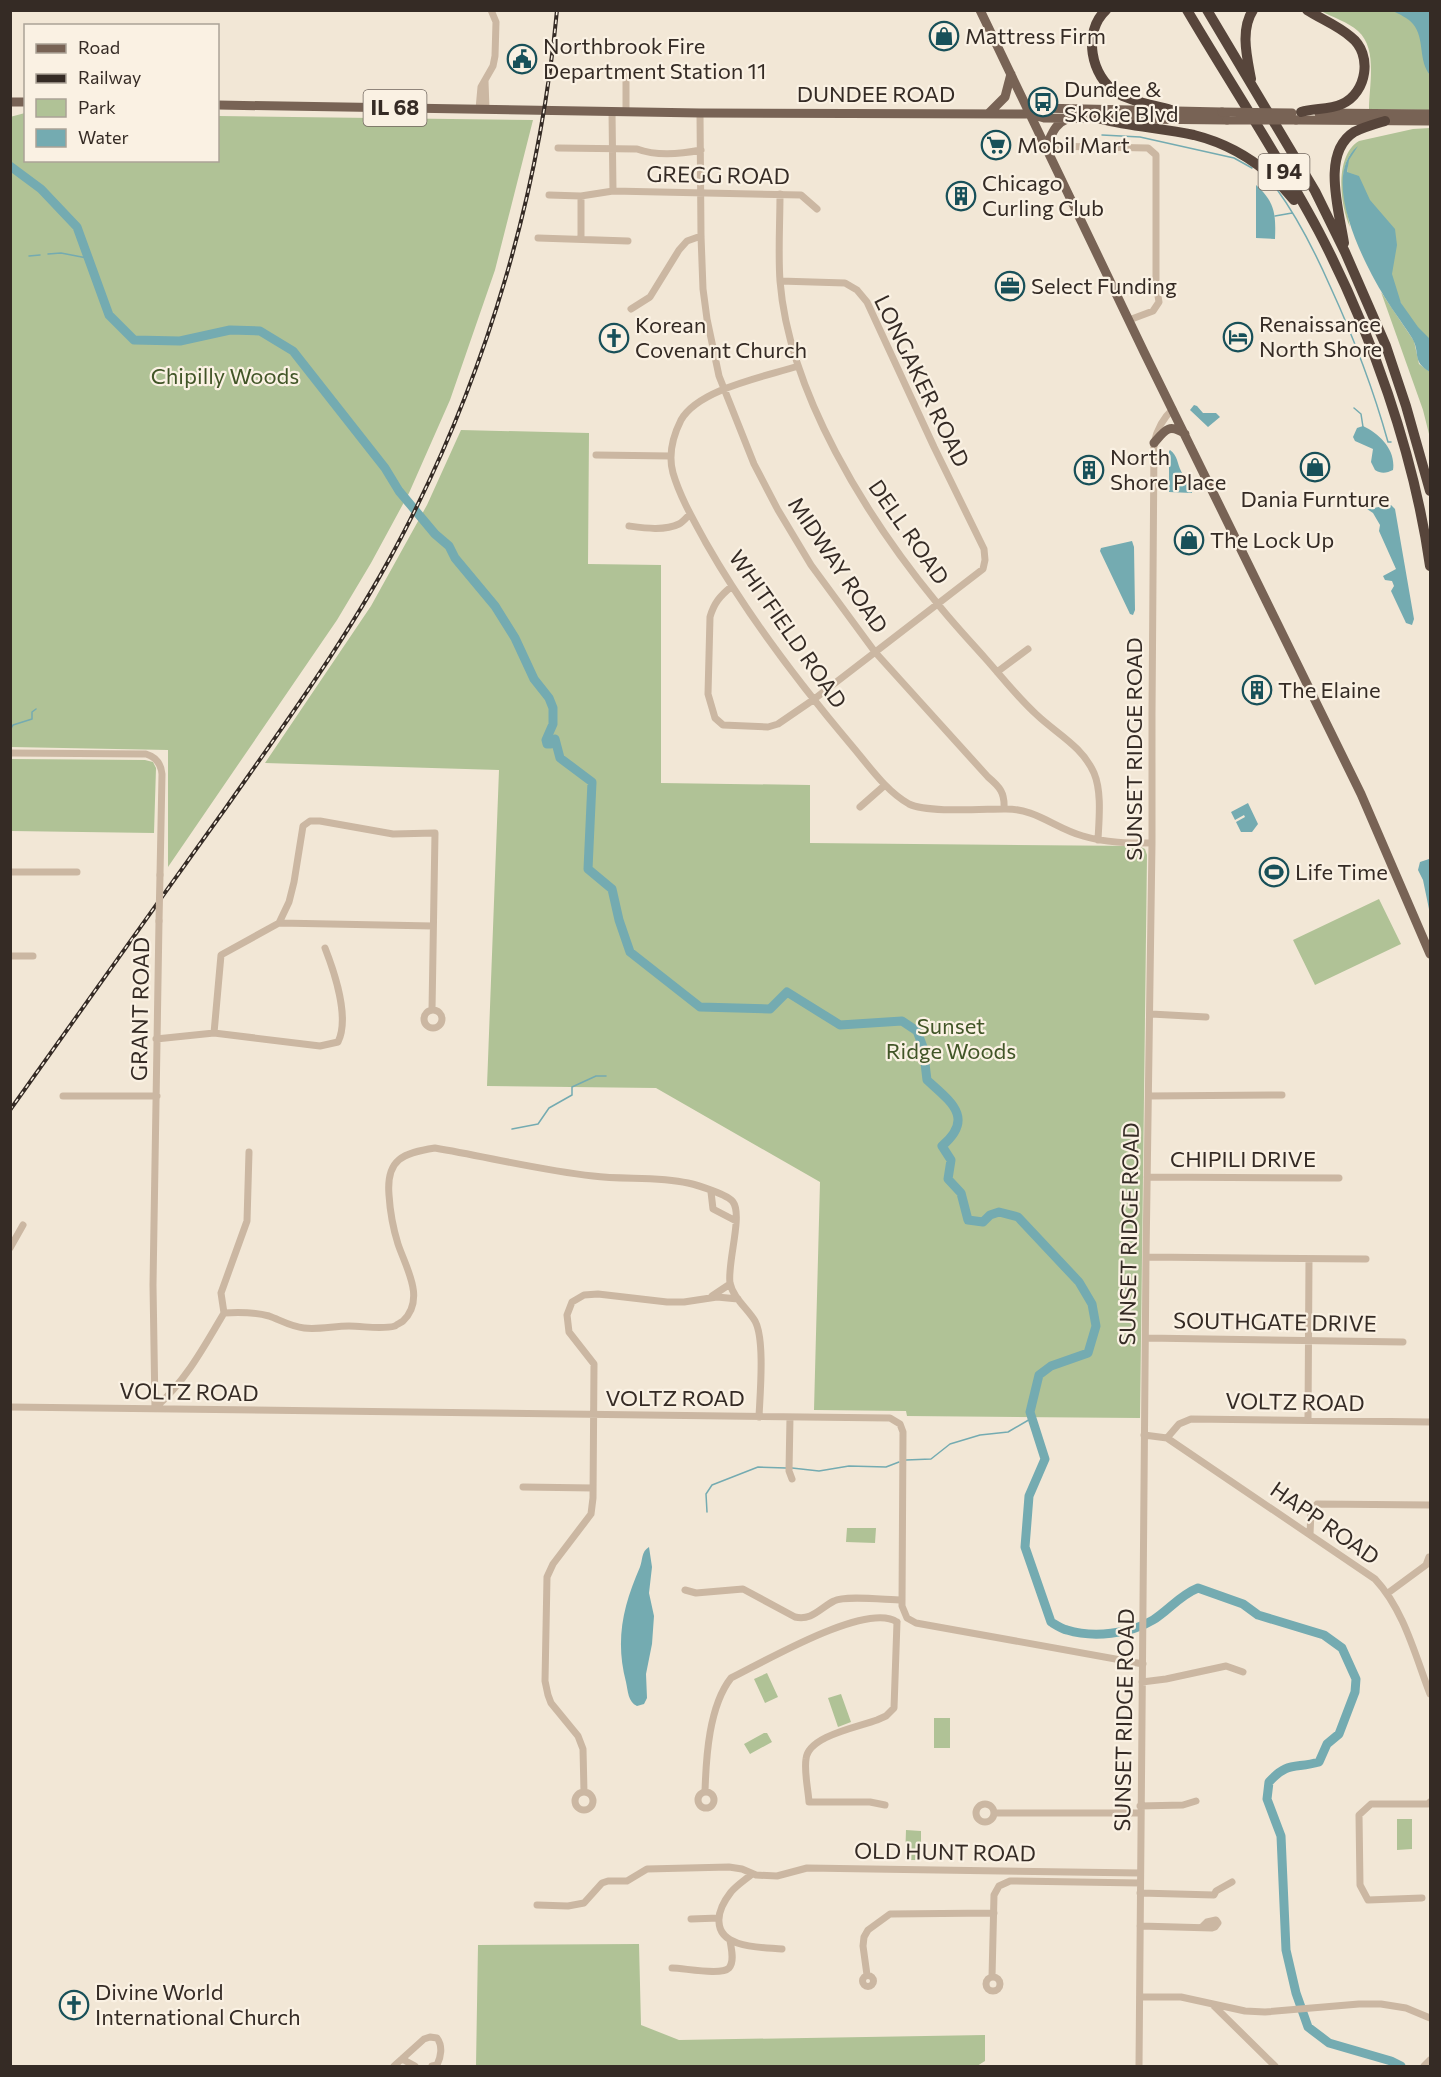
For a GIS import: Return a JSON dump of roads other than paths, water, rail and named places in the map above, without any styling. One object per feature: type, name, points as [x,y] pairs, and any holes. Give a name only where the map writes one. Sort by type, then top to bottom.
[{"type":"highway","points":[[1106,10],[1096,26],[1093,42],[1094,61],[1102,79],[1117,93],[1171,110]]},
{"type":"highway","points":[[1182,10],[1195,25]]},
{"type":"highway","name":"I 94","points":[[1187,10],[1317,229],[1338,272],[1376,362],[1400,430],[1416,490],[1431,566]]},
{"type":"highway","name":"I 94","points":[[1207,10],[1315,192],[1345,252],[1386,346],[1431,491]]},
{"type":"highway","points":[[1253,10],[1245,31],[1253,88]]},
{"type":"highway","points":[[1296,115],[1314,108],[1332,108],[1351,100],[1361,87],[1364,75],[1364,60],[1353,38],[1307,10]]},
{"type":"highway","points":[[1101,119],[1194,135],[1230,148],[1263,167],[1282,185],[1317,229]]},
{"type":"highway","points":[[1345,252],[1334,181],[1335,156],[1345,140],[1353,133],[1385,121]]},
{"type":"main road","points":[[981,10],[1129,320],[1361,794],[1431,954]]},
{"type":"main road","points":[[988,114],[1005,97],[1011,74]]},
{"type":"main road","name":"DUNDEE ROAD","points":[[219,105],[700,113],[1030,114],[1044,118],[1101,119],[1431,114]]},
{"type":"main road","name":"DUNDEE ROAD","points":[[1030,114],[1039,108],[1171,110],[1224,116]]},
{"type":"main road","name":"DUNDEE ROAD","points":[[1296,115],[1385,121],[1431,121]]},
{"type":"main road","points":[[1046,146],[1055,127],[1069,118]]},
{"type":"main road","points":[[1154,443],[1168,429],[1177,429],[1185,434]]},
{"type":"street","points":[[482,109],[481,87],[493,66],[495,56],[496,22],[491,10]]},
{"type":"street","points":[[626,76],[626,111]]},
{"type":"street","points":[[612,111],[613,191]]},
{"type":"street","name":"MIDWAY ROAD","points":[[700,113],[701,237],[703,289],[707,319],[719,376],[754,464],[778,510],[812,565],[875,652],[988,777],[1001,788],[1005,796],[1004,809]]},
{"type":"street","points":[[1046,146],[1148,148],[1156,156],[1156,285],[1159,302],[1153,310],[1129,320]]},
{"type":"street","points":[[558,148],[637,149],[648,153],[686,153],[700,150]]},
{"type":"street","name":"GREGG ROAD","points":[[549,195],[581,196],[613,191],[801,195],[817,209]]},
{"type":"street","name":"DELL ROAD","points":[[780,194],[780,281],[786,319],[798,366],[833,446],[863,500],[897,551],[937,603],[1037,716],[1076,746],[1094,773],[1099,806],[1098,840]]},
{"type":"street","points":[[581,196],[581,239]]},
{"type":"street","points":[[631,309],[650,297],[687,241],[701,237]]},
{"type":"street","points":[[538,238],[628,241]]},
{"type":"street","name":"LONGAKER ROAD","points":[[780,281],[845,283],[857,290],[867,302],[984,549],[985,560],[982,569],[937,603]]},
{"type":"street","points":[[596,454],[670,456],[675,434],[682,418],[692,406],[706,396],[798,366]]},
{"type":"street","name":"SUNSET RIDGE ROAD","points":[[1139,2067],[1154,443],[1163,418],[1173,409]]},
{"type":"street","name":"WHITFIELD ROAD","points":[[670,456],[672,472],[690,514],[731,586],[813,700],[885,784],[911,805],[930,808],[1004,809]]},
{"type":"street","points":[[629,526],[647,529],[672,526],[690,514]]},
{"type":"street","points":[[731,586],[718,597],[710,617],[708,694],[715,718],[723,725],[768,728],[778,724],[813,700],[937,603]]},
{"type":"street","points":[[997,672],[1028,649]]},
{"type":"street","name":"GRANT ROAD","points":[[10,753],[146,754],[153,756],[162,768],[156,1039],[154,1408]]},
{"type":"street","points":[[860,807],[885,784]]},
{"type":"street","points":[[1004,809],[1020,808],[1063,829],[1098,840],[1152,843]]},
{"type":"street","points":[[279,923],[289,902],[294,882],[303,826],[310,821],[393,834],[435,833],[432,1010]]},
{"type":"street","points":[[10,872],[77,872]]},
{"type":"street","points":[[214,1033],[221,955],[279,923],[433,926]]},
{"type":"street","points":[[156,1039],[214,1033],[320,1046],[338,1042],[342,1028],[338,988],[325,948]]},
{"type":"street","points":[[10,956],[33,956]]},
{"type":"street","points":[[1150,1014],[1206,1017]]},
{"type":"street","points":[[1149,1096],[1282,1095]]},
{"type":"street","points":[[63,1096],[157,1096]]},
{"type":"street","points":[[224,1313],[259,1314],[303,1328],[396,1326],[403,1321],[412,1307],[412,1280],[398,1243],[392,1218],[388,1186],[389,1174],[392,1166],[401,1157],[419,1150],[435,1148],[545,1170],[607,1178],[666,1179],[701,1185],[711,1192],[730,1198],[737,1210],[730,1284],[738,1299],[756,1322],[760,1338],[759,1417]]},
{"type":"street","points":[[154,1408],[168,1397],[192,1366],[224,1313],[221,1293],[247,1221],[249,1152]]},
{"type":"street","name":"CHIPILI DRIVE","points":[[1147,1177],[1339,1178]]},
{"type":"street","points":[[711,1192],[713,1209],[736,1221]]},
{"type":"street","points":[[10,1248],[23,1226]]},
{"type":"street","points":[[1146,1257],[1366,1259]]},
{"type":"street","points":[[1308,1420],[1309,1259]]},
{"type":"street","points":[[709,1297],[730,1284]]},
{"type":"street","points":[[584,1792],[583,1749],[578,1736],[551,1703],[545,1681],[547,1577],[553,1564],[591,1514],[593,1488],[594,1364],[569,1332],[567,1315],[572,1302],[584,1295],[598,1294],[667,1302],[684,1302],[709,1297],[738,1299]]},
{"type":"street","name":"SOUTHGATE DRIVE","points":[[1146,1338],[1403,1342]]},
{"type":"street","name":"VOLTZ ROAD","points":[[10,1407],[890,1418],[900,1424],[903,1432],[902,1600],[906,1616]]},
{"type":"street","points":[[790,1417],[789,1471],[792,1479]]},
{"type":"street","name":"VOLTZ ROAD","points":[[1167,1438],[1179,1424],[1191,1419],[1431,1422]]},
{"type":"street","name":"HAPP ROAD","points":[[1144,1435],[1167,1438],[1364,1570],[1388,1593],[1431,1694]]},
{"type":"street","points":[[523,1487],[593,1488]]},
{"type":"street","points":[[1310,1534],[1311,1512],[1317,1504],[1431,1505]]},
{"type":"street","points":[[1388,1593],[1426,1565],[1429,1557]]},
{"type":"street","points":[[685,1590],[696,1593],[742,1589],[803,1619],[840,1599],[902,1600]]},
{"type":"street","points":[[897,1622],[906,1616],[916,1623],[1143,1664]]},
{"type":"street","points":[[705,1792],[706,1755],[710,1736],[722,1692],[731,1678],[822,1633],[861,1619],[891,1618],[897,1622]]},
{"type":"street","points":[[885,1805],[870,1802],[809,1802],[806,1759],[809,1749],[817,1741],[877,1720],[886,1716],[894,1708],[897,1622]]},
{"type":"street","points":[[1142,1682],[1226,1666],[1243,1672]]},
{"type":"street","points":[[995,1813],[1140,1810],[1183,1805],[1196,1801]]},
{"type":"street","points":[[1422,1898],[1368,1900],[1360,1886],[1359,1815],[1371,1804],[1428,1804],[1431,1802]]},
{"type":"street","name":"OLD HUNT ROAD","points":[[537,1905],[568,1906],[584,1903],[602,1882],[627,1881],[647,1869],[729,1867],[742,1869],[752,1874],[777,1876],[807,1868],[1140,1873]]},
{"type":"street","points":[[752,1874],[729,1894],[723,1903],[719,1918],[720,1931],[730,1940],[742,1944],[782,1949]]},
{"type":"street","name":"OLD HUNT ROAD","points":[[994,1913],[994,1895],[999,1886],[1010,1881],[1140,1883]]},
{"type":"street","points":[[1140,1893],[1214,1895],[1216,1891],[1232,1882]]},
{"type":"street","points":[[867,1975],[864,1937],[868,1930],[890,1914],[994,1913],[992,1977]]},
{"type":"street","points":[[691,1919],[719,1918]]},
{"type":"street","points":[[1140,1926],[1202,1927]]},
{"type":"street","points":[[672,1968],[718,1972],[726,1970],[730,1967],[732,1960],[730,1940]]},
{"type":"street","points":[[1140,1997],[1197,1999],[1213,2006],[1245,2011],[1381,2004],[1406,2008],[1431,2018]]},
{"type":"street","points":[[1213,2006],[1275,2067]]},
{"type":"street","points":[[394,2067],[424,2039],[430,2037],[437,2038],[440,2042],[440,2058],[437,2065],[432,2067]]},
{"type":"street","points":[[402,2059],[415,2067]]},
{"type":"street","points":[[1424,2067],[1431,2060]]},
{"type":"water","points":[[1393,11],[1430,11],[1430,75],[1424,63],[1417,30],[1409,20]]},
{"type":"water","points":[[1358,146],[1349,160],[1347,172],[1359,176],[1370,200],[1395,229],[1397,245],[1392,274],[1401,303],[1418,327],[1430,339],[1430,372],[1420,364],[1415,343],[1373,277],[1348,218],[1343,177],[1347,160]]},
{"type":"water","points":[[1256,185],[1271,203],[1275,222],[1275,239],[1256,238]]},
{"type":"water","points":[[1194,405],[1203,413],[1216,413],[1220,417],[1208,427],[1190,410]]},
{"type":"water","points":[[1363,426],[1375,433],[1386,444],[1392,456],[1393,470],[1384,473],[1375,470],[1371,462],[1373,449],[1355,441],[1353,437],[1357,428]]},
{"type":"water","points":[[1170,450],[1176,457],[1192,493],[1169,492]]},
{"type":"water","points":[[1391,505],[1395,509],[1414,619],[1412,625],[1406,623],[1391,591],[1394,586],[1392,581],[1385,580],[1383,576],[1396,569],[1379,531],[1380,525],[1373,513],[1367,509]]},
{"type":"water","points":[[1132,541],[1135,610],[1133,615],[1130,614],[1100,551],[1101,548]]},
{"type":"water","points":[[1248,803],[1258,824],[1252,832],[1241,832],[1236,822],[1245,817],[1244,815],[1235,820],[1231,812]]},
{"type":"water","points":[[1429,859],[1430,914],[1423,880],[1418,870],[1420,862]]},
{"type":"water","points":[[649,1547],[652,1567],[649,1593],[654,1616],[652,1644],[646,1674],[647,1698],[644,1704],[637,1706],[630,1699],[623,1667],[622,1623],[643,1553]]},
{"type":"waterway","points":[[1102,135],[1140,137],[1234,158],[1252,168]]},
{"type":"waterway","points":[[10,166],[41,189],[77,227],[109,315],[134,340],[180,341],[230,330],[260,331],[293,351],[385,468],[399,491],[435,534],[449,546],[455,558],[495,606],[515,638],[534,679],[549,698],[553,708],[553,724],[546,740],[547,744],[551,744],[555,739],[560,758],[592,782],[588,869],[612,889],[630,952],[700,1007],[770,1009],[787,992],[840,1025],[902,1021],[917,1031],[923,1047],[927,1080],[951,1103],[956,1111],[957,1127],[942,1146],[951,1160],[948,1179],[961,1193],[968,1220],[983,1222],[990,1215],[999,1212],[1018,1217],[1079,1282],[1092,1304],[1096,1326],[1088,1353],[1051,1366],[1039,1375],[1030,1412],[1045,1459],[1029,1496],[1025,1547],[1051,1622],[1063,1629],[1088,1634],[1134,1629],[1153,1620],[1198,1588],[1243,1604],[1258,1615],[1324,1635],[1342,1648],[1356,1679],[1355,1692],[1339,1734],[1327,1744],[1319,1762],[1287,1768],[1269,1782],[1267,1799],[1281,1836],[1286,1950],[1296,1993],[1308,2027],[1329,2043],[1401,2066]]},
{"type":"waterway","points":[[1276,188],[1299,223],[1324,273],[1362,362],[1388,442],[1391,442]]},
{"type":"waterway","points":[[1275,216],[1292,213]]},
{"type":"waterway","points":[[48,254],[61,253],[87,258]]},
{"type":"waterway","points":[[29,256],[40,255]]},
{"type":"waterway","points":[[1329,326],[1347,325]]},
{"type":"waterway","points":[[1354,408],[1361,414],[1363,427]]},
{"type":"waterway","points":[[10,730],[13,725],[32,719],[32,712],[36,709]]},
{"type":"waterway","points":[[512,1129],[538,1124],[549,1108],[572,1095],[572,1087],[596,1076],[606,1076]]},
{"type":"waterway","points":[[906,1460],[931,1459],[950,1444],[980,1435],[1008,1432],[1032,1418]]},
{"type":"waterway","points":[[792,1468],[819,1471],[849,1466],[886,1467],[899,1462]]},
{"type":"waterway","points":[[707,1512],[706,1494],[712,1485],[758,1467],[786,1468]]},
{"type":"railway","points":[[10,1110],[297,707],[343,638],[405,530],[435,469],[461,406],[506,278],[538,145],[557,10]]},
{"type":"place","name":"Mattress Firm","points":[[944,36]]},
{"type":"place","name":"Northbrook Fire Department Station 11","points":[[522,59]]},
{"type":"place","name":"Dundee & Skokie Blvd","points":[[1043,102]]},
{"type":"place","name":"Mobil Mart","points":[[996,145]]},
{"type":"place","name":"Chicago Curling Club","points":[[961,196]]},
{"type":"place","name":"Select Funding","points":[[1010,286]]},
{"type":"place","name":"Renaissance North Shore","points":[[1238,337]]},
{"type":"place","name":"Korean Covenant Church","points":[[614,338]]},
{"type":"place","name":"Dania Furnture","points":[[1315,467]]},
{"type":"place","name":"North Shore Place","points":[[1089,470]]},
{"type":"place","name":"The Lock Up","points":[[1189,540]]},
{"type":"place","name":"The Elaine","points":[[1257,690]]},
{"type":"place","name":"Life Time","points":[[1274,872]]},
{"type":"place","name":"Divine World International Church","points":[[74,2005]]},
{"type":"park label","name":"Chipilly Woods","points":[[225,376]]},
{"type":"park label","name":"Sunset Ridge Woods","points":[[951,1038]]}]
